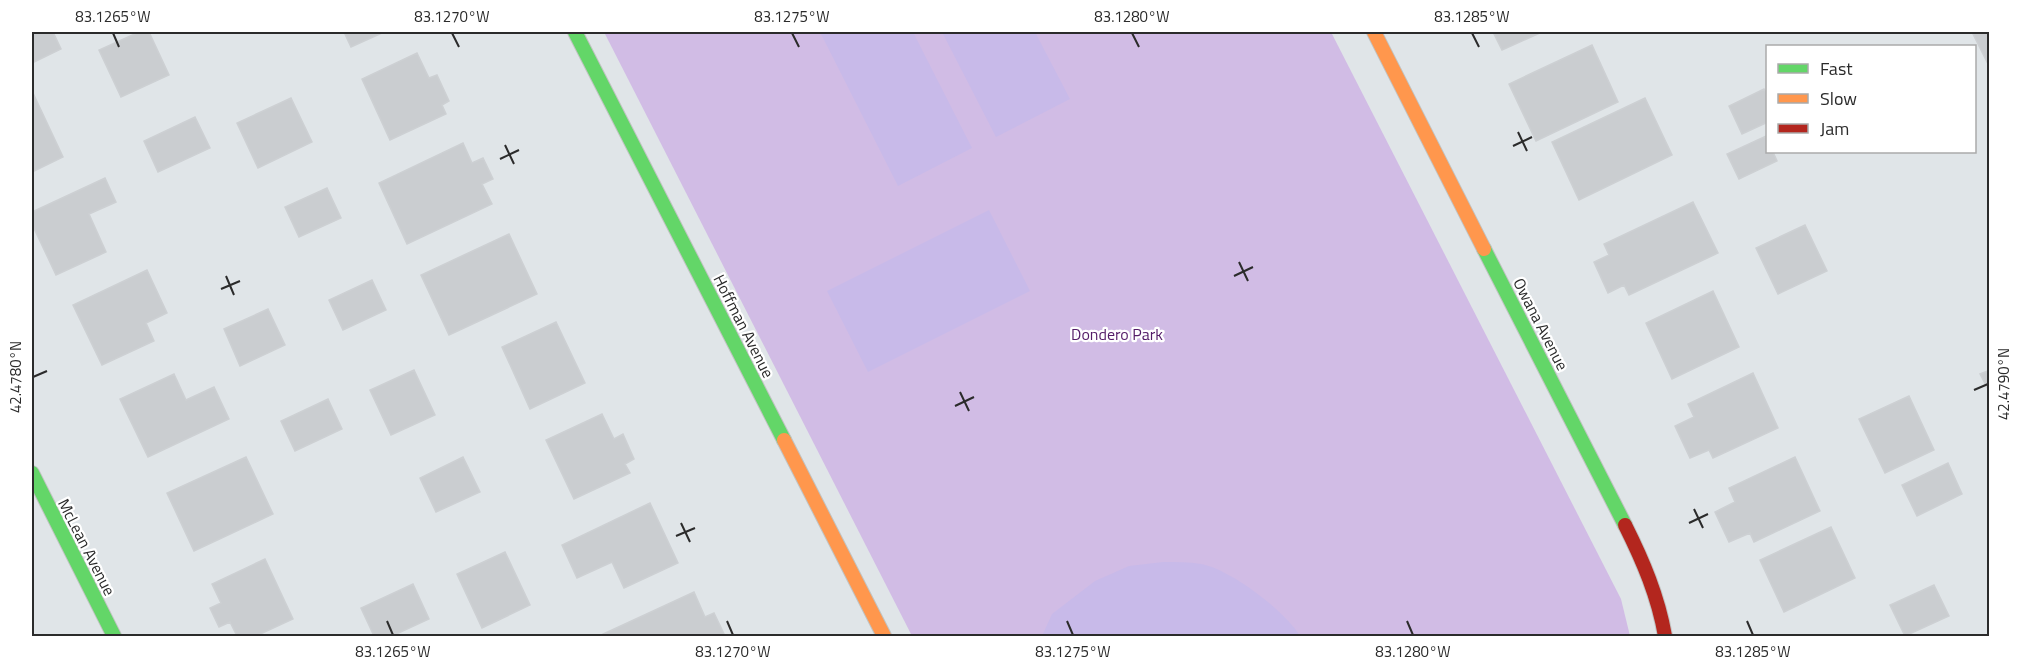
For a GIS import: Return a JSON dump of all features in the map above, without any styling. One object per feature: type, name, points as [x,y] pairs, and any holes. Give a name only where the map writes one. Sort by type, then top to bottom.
[{"type":"street","name":"Hoffman Avenue","points":[[574,32],[884,636]]},
{"type":"street","name":"Owana Avenue","points":[[1374,32],[1644,563],[1661,614],[1665,636]]},
{"type":"street","name":"McLean Avenue","points":[[32,473],[114,636]]},
{"type":"green space","name":"Dondero Park","points":[[604,32],[1331,32],[1621,599],[1630,636],[912,636]]},
{"type":"shaded area","points":[[820,32],[913,32],[972,148],[898,186]]},
{"type":"shaded area","points":[[942,32],[1035,32],[1070,99],[996,137]]},
{"type":"shaded area","points":[[989,210],[1030,291],[868,372],[827,291]]},
{"type":"shaded area","points":[[1163,562],[1201,564],[1227,574],[1256,592],[1293,626],[1300,636],[1042,636],[1052,614],[1095,581],[1129,566]]},
{"type":"building","points":[[32,32],[53,32],[61,49],[32,63]]},
{"type":"building","points":[[139,32],[149,32],[169,75],[121,97],[99,50]]},
{"type":"building","points":[[344,32],[384,32],[351,47]]},
{"type":"building","points":[[1493,32],[1542,32],[1502,50]]},
{"type":"building","points":[[1972,32],[1990,32],[1990,68]]},
{"type":"building","points":[[1592,45],[1618,102],[1536,141],[1509,84]]},
{"type":"building","points":[[417,53],[429,78],[437,75],[449,101],[442,105],[446,114],[390,140],[362,79]]},
{"type":"building","points":[[1764,89],[1766,123],[1742,134],[1729,106]]},
{"type":"building","points":[[32,94],[63,157],[32,172]]},
{"type":"building","points":[[291,98],[312,142],[258,168],[237,123]]},
{"type":"building","points":[[1645,98],[1672,155],[1579,200],[1552,142]]},
{"type":"building","points":[[195,117],[210,148],[158,172],[144,141]]},
{"type":"building","points":[[1766,136],[1766,153],[1773,153],[1777,161],[1739,179],[1727,154]]},
{"type":"building","points":[[463,143],[472,163],[483,158],[493,179],[482,184],[492,204],[407,244],[379,183]]},
{"type":"building","points":[[105,178],[116,202],[89,214],[106,252],[56,275],[32,224],[32,212]]},
{"type":"building","points":[[327,188],[341,218],[299,237],[285,207]]},
{"type":"building","points":[[1693,202],[1718,253],[1629,295],[1624,285],[1608,293],[1594,262],[1609,255],[1604,244]]},
{"type":"building","points":[[1805,225],[1827,271],[1778,294],[1756,248]]},
{"type":"building","points":[[509,234],[537,294],[449,335],[421,275]]},
{"type":"building","points":[[147,270],[167,313],[146,323],[154,341],[102,365],[73,305]]},
{"type":"building","points":[[372,280],[386,310],[343,330],[329,300]]},
{"type":"building","points":[[1713,291],[1739,347],[1672,379],[1646,323]]},
{"type":"building","points":[[268,309],[285,345],[240,366],[224,329]]},
{"type":"building","points":[[556,322],[585,383],[530,409],[502,347]]},
{"type":"building","points":[[414,370],[435,415],[391,435],[370,390]]},
{"type":"building","points":[[1990,370],[1990,393],[1980,374]]},
{"type":"building","points":[[1753,373],[1778,428],[1713,458],[1709,450],[1690,458],[1675,426],[1694,417],[1688,404]]},
{"type":"building","points":[[174,374],[186,400],[214,387],[229,419],[148,457],[120,399]]},
{"type":"building","points":[[1909,396],[1934,450],[1885,473],[1859,419]]},
{"type":"building","points":[[328,399],[342,429],[295,451],[281,421]]},
{"type":"building","points":[[602,414],[614,439],[623,434],[634,459],[625,464],[630,473],[574,499],[546,440]]},
{"type":"building","points":[[246,457],[273,514],[194,551],[167,493]]},
{"type":"building","points":[[463,457],[480,492],[436,512],[420,478]]},
{"type":"building","points":[[1795,457],[1820,511],[1754,542],[1750,533],[1729,542],[1715,512],[1735,502],[1729,488]]},
{"type":"building","points":[[1948,463],[1962,494],[1917,516],[1902,485]]},
{"type":"building","points":[[650,503],[678,563],[624,588],[612,562],[577,578],[562,545]]},
{"type":"building","points":[[1831,527],[1855,578],[1784,612],[1760,560]]},
{"type":"building","points":[[505,552],[530,605],[482,628],[457,574]]},
{"type":"building","points":[[265,559],[293,619],[256,636],[237,636],[230,622],[219,627],[210,608],[221,603],[212,584]]},
{"type":"building","points":[[413,584],[429,619],[392,636],[374,636],[361,608]]},
{"type":"building","points":[[1934,585],[1949,616],[1905,636],[1890,605]]},
{"type":"building","points":[[694,592],[705,617],[714,613],[725,636],[599,636]]},
{"type":"traffic: fast","points":[[575,32],[784,440]]},
{"type":"traffic: fast","points":[[1484,249],[1625,525]]},
{"type":"traffic: fast","points":[[32,473],[114,636]]},
{"type":"traffic: slow","points":[[1374,32],[1484,249]]},
{"type":"traffic: slow","points":[[784,440],[884,636]]},
{"type":"traffic: jam","points":[[1625,525],[1649,579],[1665,636]]}]
